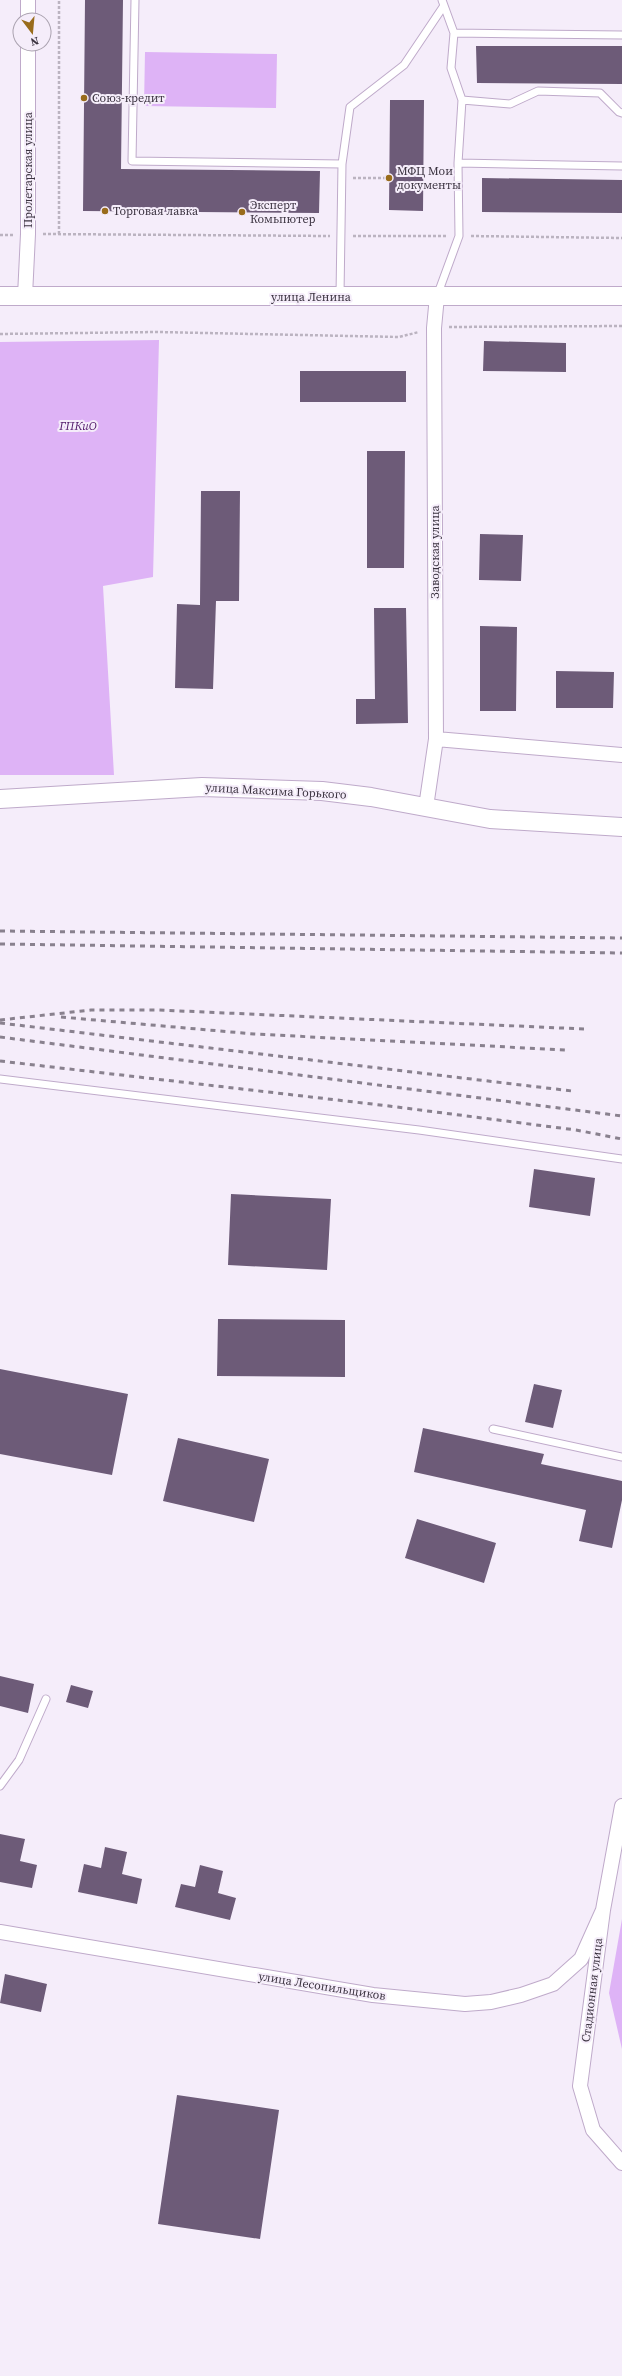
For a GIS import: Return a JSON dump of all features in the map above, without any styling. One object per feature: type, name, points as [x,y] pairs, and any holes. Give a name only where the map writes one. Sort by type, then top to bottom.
[{"type":"street","points":[[28,0],[28,12]]},
{"type":"street","name":"Пролетарская улица","points":[[25,296],[28,234],[28,52]]},
{"type":"street","name":"улица Ленина","points":[[0,296],[340,298],[437,296],[622,296]]},
{"type":"street","name":"Заводская улица","points":[[426,807],[436,739],[434,328],[437,296]]},
{"type":"street","points":[[436,739],[622,755]]},
{"type":"street","name":"улица Максима Горького","points":[[0,799],[202,787],[322,790],[490,819],[622,827]]},
{"type":"street","name":"Стадионная улица","points":[[622,1806],[603,1910],[580,2086],[593,2130],[622,2163]]},
{"type":"street","name":"улица Лесопильщиков","points":[[0,1932],[373,1995],[465,2004],[491,2002],[513,1997],[553,1984],[581,1959],[603,1910]]},
{"type":"lane","points":[[135,0],[132,161],[342,164]]},
{"type":"lane","points":[[340,298],[341,178],[350,107],[404,65],[443,3]]},
{"type":"lane","points":[[437,296],[459,236],[458,163],[462,100],[451,68],[454,33],[443,3]]},
{"type":"lane","points":[[454,33],[622,35]]},
{"type":"lane","points":[[462,100],[510,104],[538,91],[600,93],[622,113]]},
{"type":"lane","points":[[458,163],[622,166]]},
{"type":"lane","points":[[0,1079],[419,1130],[622,1159]]},
{"type":"lane","points":[[493,1428],[622,1457]]},
{"type":"lane","points":[[0,1786],[19,1760],[46,1699]]},
{"type":"path","points":[[59,0],[59,234]]},
{"type":"path","points":[[341,178],[389,178]]},
{"type":"path","points":[[0,235],[59,234],[622,238]]},
{"type":"path","points":[[0,334],[157,332],[399,337],[434,328],[622,326]]},
{"type":"green space","points":[[145,52],[277,54],[276,108],[144,106]]},
{"type":"green space","name":"ГПКиО","points":[[159,340],[153,577],[103,586],[114,775],[0,775],[0,342]]},
{"type":"green space","points":[[622,1919],[622,2049],[609,1993]]},
{"type":"building","points":[[85,0],[123,0],[121,169],[320,171],[319,213],[83,211]]},
{"type":"building","points":[[476,46],[622,46],[622,84],[477,83]]},
{"type":"building","points":[[390,100],[424,100],[423,211],[389,210]]},
{"type":"building","points":[[482,178],[622,180],[622,213],[482,212]]},
{"type":"building","points":[[484,341],[566,343],[566,372],[483,371]]},
{"type":"building","points":[[300,371],[406,371],[406,402],[300,402]]},
{"type":"building","points":[[367,451],[405,451],[404,568],[367,568]]},
{"type":"building","points":[[201,491],[240,491],[239,601],[216,601],[213,689],[175,688],[177,604],[200,605]]},
{"type":"building","points":[[480,534],[523,535],[521,581],[479,580]]},
{"type":"building","points":[[374,608],[406,608],[408,723],[356,724],[356,699],[375,699]]},
{"type":"building","points":[[480,626],[517,627],[516,711],[480,711]]},
{"type":"building","points":[[556,671],[614,672],[613,708],[556,708]]},
{"type":"building","points":[[534,1169],[595,1178],[590,1216],[529,1207]]},
{"type":"building","points":[[231,1194],[331,1199],[327,1270],[228,1265]]},
{"type":"building","points":[[218,1319],[345,1320],[345,1377],[217,1376]]},
{"type":"building","points":[[0,1369],[128,1394],[112,1475],[0,1454]]},
{"type":"building","points":[[534,1384],[562,1390],[553,1428],[525,1422]]},
{"type":"building","points":[[423,1428],[544,1454],[541,1464],[622,1481],[622,1500],[612,1548],[579,1541],[586,1510],[414,1472]]},
{"type":"building","points":[[178,1438],[269,1459],[254,1522],[163,1501]]},
{"type":"building","points":[[417,1519],[496,1543],[484,1583],[405,1558]]},
{"type":"building","points":[[0,1676],[34,1684],[28,1713],[0,1706]]},
{"type":"building","points":[[71,1685],[93,1691],[88,1708],[66,1702]]},
{"type":"building","points":[[0,1834],[25,1839],[20,1861],[37,1865],[32,1888],[0,1882]]},
{"type":"building","points":[[105,1847],[127,1852],[122,1874],[142,1879],[137,1904],[78,1892],[84,1864],[101,1868]]},
{"type":"building","points":[[200,1865],[223,1871],[218,1893],[236,1898],[230,1920],[175,1907],[181,1884],[195,1887]]},
{"type":"building","points":[[5,1974],[47,1984],[41,2012],[0,2003]]},
{"type":"building","points":[[177,2095],[279,2110],[260,2239],[158,2224]]},
{"type":"railway","points":[[0,931],[622,938]]},
{"type":"railway","points":[[0,944],[622,953]]},
{"type":"railway","points":[[0,1020],[91,1010],[159,1010],[584,1029]]},
{"type":"railway","points":[[61,1017],[254,1034],[566,1050]]},
{"type":"railway","points":[[0,1023],[572,1091]]},
{"type":"railway","points":[[0,1037],[622,1116]]},
{"type":"railway","points":[[0,1061],[389,1106],[576,1130],[622,1139]]},
{"type":"place","name":"Союз-кредит","points":[[84,98]]},
{"type":"place","name":"МФЦ Мои документы","points":[[389,178]]},
{"type":"place","name":"Торговая лавка","points":[[105,211]]},
{"type":"place","name":"Эксперт Комьпютер","points":[[242,212]]}]
